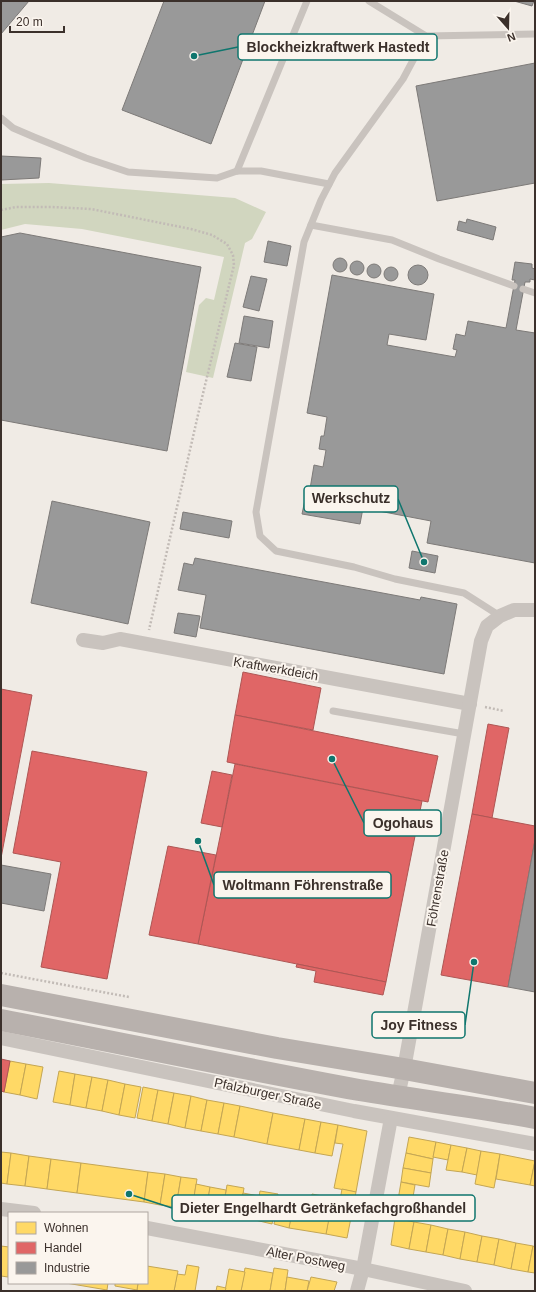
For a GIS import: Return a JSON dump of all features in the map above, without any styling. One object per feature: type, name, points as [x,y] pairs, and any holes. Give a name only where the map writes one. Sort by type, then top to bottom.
[{"type":"main road","points":[[1,995],[277,1048],[535,1093]]},
{"type":"main road","name":"Pfalzburger Straße","points":[[1,1020],[398,1096],[535,1118]]},
{"type":"street","points":[[500,616],[514,610],[535,610]]},
{"type":"street","name":"Föhrenstraße","points":[[398,1096],[481,641],[487,626],[500,616]]},
{"type":"street","name":"Kraftwerkdeich","points":[[83,640],[103,643],[120,639],[470,704]]},
{"type":"street","name":"Pfalzburger Straße","points":[[1,1038],[391,1118],[535,1144]]},
{"type":"street","points":[[357,1291],[363,1269],[391,1118]]},
{"type":"street","points":[[1,1209],[26,1212]]},
{"type":"street","name":"Alter Postweg","points":[[148,1228],[363,1269],[465,1291]]},
{"type":"lane","points":[[237,171],[307,1]]},
{"type":"lane","points":[[369,1],[426,36],[535,34]]},
{"type":"lane","points":[[426,36],[403,80],[335,173],[321,200],[304,242],[256,512],[260,536],[276,551],[354,567],[395,580],[464,593],[500,616]]},
{"type":"lane","points":[[1,118],[13,128],[34,137],[86,158],[128,172],[217,178],[237,171],[261,171],[329,184]]},
{"type":"lane","points":[[311,225],[392,240],[514,286]]},
{"type":"lane","points":[[523,289],[535,292]]},
{"type":"lane","points":[[333,710],[464,734]]},
{"type":"path","points":[[1,210],[16,207],[91,209],[142,218],[212,235],[227,244],[233,255],[234,265],[201,399],[145,644]]},
{"type":"path","points":[[492,709],[504,711]]},
{"type":"green space","points":[[49,183],[235,198],[266,212],[252,239],[245,243],[213,378],[186,372],[199,305],[206,298],[214,300],[224,257],[82,229],[25,224],[1,230],[1,184]]},
{"type":"building: Wohnen","points":[[10,1061],[26,1064],[20,1095],[4,1092]]},
{"type":"building: Wohnen","points":[[26,1064],[43,1067],[37,1099],[20,1095]]},
{"type":"building: Wohnen","points":[[59,1071],[75,1074],[70,1105],[53,1102]]},
{"type":"building: Wohnen","points":[[75,1074],[92,1077],[86,1108],[70,1105]]},
{"type":"building: Wohnen","points":[[92,1077],[108,1080],[102,1111],[86,1108]]},
{"type":"building: Wohnen","points":[[108,1080],[125,1084],[119,1115],[102,1111]]},
{"type":"building: Wohnen","points":[[125,1084],[141,1087],[135,1118],[119,1115]]},
{"type":"building: Wohnen","points":[[143,1087],[158,1090],[152,1121],[137,1118]]},
{"type":"building: Wohnen","points":[[158,1090],[174,1093],[168,1124],[152,1121]]},
{"type":"building: Wohnen","points":[[174,1093],[191,1096],[185,1128],[168,1124]]},
{"type":"building: Wohnen","points":[[191,1096],[207,1100],[201,1131],[185,1128]]},
{"type":"building: Wohnen","points":[[207,1100],[224,1103],[218,1134],[201,1131]]},
{"type":"building: Wohnen","points":[[224,1103],[240,1106],[234,1137],[218,1134]]},
{"type":"building: Wohnen","points":[[240,1106],[273,1113],[267,1144],[234,1137]]},
{"type":"building: Wohnen","points":[[273,1113],[305,1119],[299,1150],[267,1144]]},
{"type":"building: Wohnen","points":[[305,1119],[321,1122],[315,1153],[299,1150]]},
{"type":"building: Wohnen","points":[[321,1122],[338,1125],[332,1156],[315,1153]]},
{"type":"building: Wohnen","points":[[338,1125],[367,1131],[356,1192],[334,1188],[343,1144],[335,1143]]},
{"type":"building: Wohnen","points":[[409,1137],[436,1142],[433,1159],[406,1153]]},
{"type":"building: Wohnen","points":[[436,1142],[451,1145],[448,1160],[433,1157]]},
{"type":"building: Wohnen","points":[[451,1145],[467,1148],[462,1172],[446,1170]]},
{"type":"building: Wohnen","points":[[467,1148],[481,1151],[477,1175],[462,1172]]},
{"type":"building: Wohnen","points":[[481,1151],[500,1154],[494,1188],[475,1184]]},
{"type":"building: Wohnen","points":[[1,1152],[11,1153],[7,1184],[1,1183]]},
{"type":"building: Wohnen","points":[[11,1153],[29,1156],[25,1186],[7,1184]]},
{"type":"building: Wohnen","points":[[406,1153],[433,1159],[431,1173],[403,1168]]},
{"type":"building: Wohnen","points":[[500,1154],[535,1161],[530,1185],[496,1179]]},
{"type":"building: Wohnen","points":[[29,1156],[51,1159],[47,1189],[25,1186]]},
{"type":"building: Wohnen","points":[[51,1159],[81,1163],[77,1193],[47,1189]]},
{"type":"building: Wohnen","points":[[535,1161],[535,1186],[530,1185]]},
{"type":"building: Wohnen","points":[[81,1163],[148,1172],[144,1202],[77,1193]]},
{"type":"building: Wohnen","points":[[403,1168],[431,1173],[429,1187],[401,1182]]},
{"type":"building: Wohnen","points":[[148,1172],[165,1174],[160,1205],[144,1202]]},
{"type":"building: Wohnen","points":[[165,1174],[181,1177],[176,1207],[160,1205]]},
{"type":"building: Wohnen","points":[[181,1177],[197,1179],[192,1210],[176,1207]]},
{"type":"building: Wohnen","points":[[401,1182],[415,1185],[409,1221],[395,1218]]},
{"type":"building: Wohnen","points":[[196,1184],[210,1187],[206,1212],[192,1210]]},
{"type":"building: Wohnen","points":[[227,1185],[244,1188],[239,1218],[222,1215]]},
{"type":"building: Wohnen","points":[[210,1187],[226,1190],[222,1215],[206,1212]]},
{"type":"building: Wohnen","points":[[342,1189],[356,1192],[347,1238],[326,1234],[330,1209],[338,1211]]},
{"type":"building: Wohnen","points":[[260,1191],[278,1194],[272,1224],[255,1220]]},
{"type":"building: Wohnen","points":[[243,1193],[259,1196],[255,1220],[239,1218]]},
{"type":"building: Wohnen","points":[[312,1194],[333,1198],[326,1234],[289,1228],[292,1210],[309,1213]]},
{"type":"building: Wohnen","points":[[279,1200],[294,1202],[289,1228],[274,1224]]},
{"type":"building: Wohnen","points":[[395,1218],[414,1222],[409,1249],[391,1245]]},
{"type":"building: Wohnen","points":[[414,1222],[431,1225],[426,1252],[409,1249]]},
{"type":"building: Wohnen","points":[[431,1225],[448,1229],[443,1255],[426,1252]]},
{"type":"building: Wohnen","points":[[448,1229],[465,1232],[460,1259],[443,1255]]},
{"type":"building: Wohnen","points":[[465,1232],[482,1236],[477,1262],[460,1259]]},
{"type":"building: Wohnen","points":[[482,1236],[499,1239],[494,1265],[477,1262]]},
{"type":"building: Wohnen","points":[[499,1239],[516,1243],[511,1269],[494,1265]]},
{"type":"building: Wohnen","points":[[516,1243],[533,1246],[528,1272],[511,1269]]},
{"type":"building: Wohnen","points":[[1,1246],[8,1247],[8,1277],[1,1276]]},
{"type":"building: Wohnen","points":[[533,1246],[535,1247],[535,1273],[528,1272]]},
{"type":"building: Wohnen","points":[[187,1265],[199,1267],[195,1291],[174,1291],[177,1274],[185,1275]]},
{"type":"building: Wohnen","points":[[148,1266],[178,1271],[174,1291],[137,1291],[138,1284],[148,1284]]},
{"type":"building: Wohnen","points":[[245,1268],[273,1273],[270,1291],[241,1291]]},
{"type":"building: Wohnen","points":[[274,1268],[288,1270],[285,1291],[270,1291]]},
{"type":"building: Wohnen","points":[[229,1269],[245,1272],[241,1291],[225,1291]]},
{"type":"building: Wohnen","points":[[287,1277],[309,1281],[307,1291],[285,1291]]},
{"type":"building: Wohnen","points":[[311,1277],[337,1282],[334,1291],[307,1291]]},
{"type":"building: Wohnen","points":[[72,1284],[108,1284],[107,1290]]},
{"type":"building: Wohnen","points":[[115,1284],[138,1284],[137,1290],[115,1286]]},
{"type":"building: Wohnen","points":[[217,1286],[226,1288],[225,1291],[216,1291]]},
{"type":"building: Handel","points":[[243,672],[321,688],[313,730],[235,715]]},
{"type":"building: Handel","points":[[1,689],[32,695],[1,858]]},
{"type":"building: Handel","points":[[235,715],[438,756],[428,802],[227,762]]},
{"type":"building: Handel","points":[[488,724],[509,728],[492,818],[472,814]]},
{"type":"building: Handel","points":[[32,751],[147,772],[107,979],[41,967],[61,862],[13,853]]},
{"type":"building: Handel","points":[[235,764],[422,801],[386,982],[198,944]]},
{"type":"building: Handel","points":[[212,771],[232,775],[222,827],[201,823]]},
{"type":"building: Handel","points":[[472,814],[535,826],[535,840],[508,987],[441,975]]},
{"type":"building: Handel","points":[[168,846],[216,855],[198,944],[149,935]]},
{"type":"building: Handel","points":[[297,964],[386,982],[383,995],[314,982],[316,971],[296,967]]},
{"type":"building: Handel","points":[[1,1059],[10,1061],[4,1092],[1,1091]]},
{"type":"building: Industrie","points":[[1,1],[29,1],[1,34]]},
{"type":"building: Industrie","points":[[164,1],[265,1],[211,144],[122,110]]},
{"type":"building: Industrie","points":[[514,1],[534,1],[532,6]]},
{"type":"building: Industrie","points":[[535,63],[535,183],[437,201],[416,86]]},
{"type":"building: Industrie","points":[[1,156],[41,158],[39,178],[1,180]]},
{"type":"building: Industrie","points":[[467,219],[496,227],[493,240],[457,230],[459,221],[466,223]]},
{"type":"building: Industrie","points":[[20,233],[201,267],[167,451],[1,420],[1,237]]},
{"type":"building: Industrie","points":[[268,241],[291,246],[287,266],[264,262]]},
{"type":"building: Industrie","points":[[340,258],[345,260],[347,265],[345,270],[340,272],[335,270],[333,265],[335,260]]},
{"type":"building: Industrie","points":[[357,261],[362,263],[364,268],[362,273],[357,275],[352,273],[350,268],[352,263]]},
{"type":"building: Industrie","points":[[515,262],[532,264],[532,268],[535,269],[535,280],[530,279],[530,282],[525,282],[516,330],[535,333],[535,563],[427,543],[431,521],[363,508],[360,524],[302,514],[306,495],[309,495],[314,465],[323,467],[326,450],[319,449],[321,436],[324,436],[327,417],[307,413],[332,275],[434,294],[426,340],[389,334],[387,345],[455,357],[457,350],[453,349],[456,334],[465,336],[468,321],[506,328],[515,280],[512,280]]},
{"type":"building: Industrie","points":[[374,264],[379,266],[381,271],[379,276],[374,278],[369,276],[367,271],[369,266]]},
{"type":"building: Industrie","points":[[418,265],[425,268],[428,275],[425,282],[418,285],[411,282],[408,275],[411,268]]},
{"type":"building: Industrie","points":[[391,267],[396,269],[398,274],[396,279],[391,281],[386,279],[384,274],[386,269]]},
{"type":"building: Industrie","points":[[251,276],[267,279],[259,311],[243,307]]},
{"type":"building: Industrie","points":[[244,316],[273,321],[269,348],[239,343]]},
{"type":"building: Industrie","points":[[235,343],[257,347],[251,381],[227,377]]},
{"type":"building: Industrie","points":[[52,501],[150,522],[128,624],[31,603]]},
{"type":"building: Industrie","points":[[183,512],[232,521],[229,538],[180,529]]},
{"type":"building: Industrie","points":[[412,551],[438,556],[435,573],[409,568]]},
{"type":"building: Industrie","points":[[195,558],[420,600],[421,597],[457,604],[444,674],[200,628],[206,595],[178,590],[184,563],[193,565]]},
{"type":"building: Industrie","points":[[178,613],[200,616],[196,637],[174,633]]},
{"type":"building: Industrie","points":[[535,840],[535,992],[508,987]]},
{"type":"building: Industrie","points":[[1,865],[51,874],[44,911],[1,903]]},
{"type":"place","name":"Blockheizkraftwerk Hastedt","points":[[194,56]]},
{"type":"place","name":"Werkschutz","points":[[424,562]]},
{"type":"place","name":"Ogohaus","points":[[332,759]]},
{"type":"place","name":"Woltmann Föhrenstraße","points":[[198,841]]},
{"type":"place","name":"Joy Fitness","points":[[474,962]]},
{"type":"place","name":"Dieter Engelhardt Getränkefachgroßhandel","points":[[129,1194]]}]
